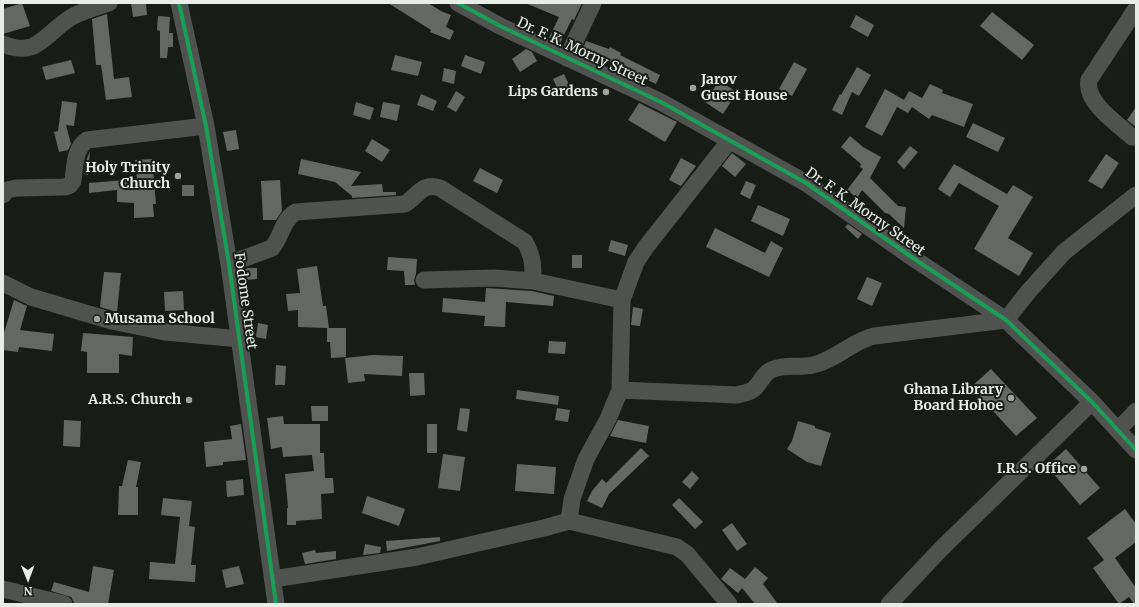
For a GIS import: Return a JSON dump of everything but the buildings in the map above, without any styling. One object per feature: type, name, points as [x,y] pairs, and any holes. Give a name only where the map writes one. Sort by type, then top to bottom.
[{"type":"street","points":[[3,44],[16,49],[27,49],[35,46],[72,17],[109,3]]},
{"type":"street","name":"Fodome Street","points":[[179,3],[206,126],[229,264],[276,604]]},
{"type":"street","name":"Dr. F. K. Morny Street","points":[[458,3],[500,26],[661,102],[806,183],[913,258],[1006,320],[1092,402],[1136,450]]},
{"type":"street","points":[[567,58],[594,3]]},
{"type":"street","points":[[1136,9],[1089,80],[1088,84],[1096,104],[1132,137],[1136,137]]},
{"type":"street","points":[[3,195],[7,190],[16,188],[65,187],[70,185],[73,181],[78,150],[81,144],[87,140],[206,126]]},
{"type":"street","points":[[569,520],[572,499],[586,459],[608,419],[620,390],[622,300],[636,262],[646,246],[730,140]]},
{"type":"street","points":[[229,264],[272,248],[286,220],[296,212],[406,204],[428,186],[434,186],[440,188],[524,242],[533,259],[533,281]]},
{"type":"street","points":[[620,390],[738,394],[754,389],[766,373],[773,369],[812,365],[829,360],[862,339],[874,336],[1006,320],[1028,292],[1064,252],[1136,195]]},
{"type":"street","points":[[424,280],[494,278],[533,281],[622,300]]},
{"type":"street","points":[[3,284],[31,297],[112,321],[165,332],[240,339]]},
{"type":"street","points":[[889,604],[941,549],[1092,402]]},
{"type":"street","points":[[1118,430],[1136,412]]},
{"type":"street","points":[[273,579],[417,557],[544,528],[569,520],[677,547],[687,554],[729,604]]},
{"type":"street","points":[[3,589],[64,604]]},
{"type":"cycle path","points":[[179,3],[206,126],[229,264],[276,604]]},
{"type":"cycle path","points":[[458,3],[500,26],[661,102],[806,183],[913,258],[1006,320],[1092,402],[1136,450]]},
{"type":"place","name":"Jarov Guest House","points":[[693,88]]},
{"type":"place","name":"Lips Gardens","points":[[606,92]]},
{"type":"place","name":"Holy Trinity Church","points":[[178,176]]},
{"type":"place","name":"Musama School","points":[[97,319]]},
{"type":"place","name":"Ghana Library Board Hohoe","points":[[1011,398]]},
{"type":"place","name":"A.R.S. Church","points":[[189,400]]},
{"type":"place","name":"I.R.S. Office","points":[[1084,469]]}]
